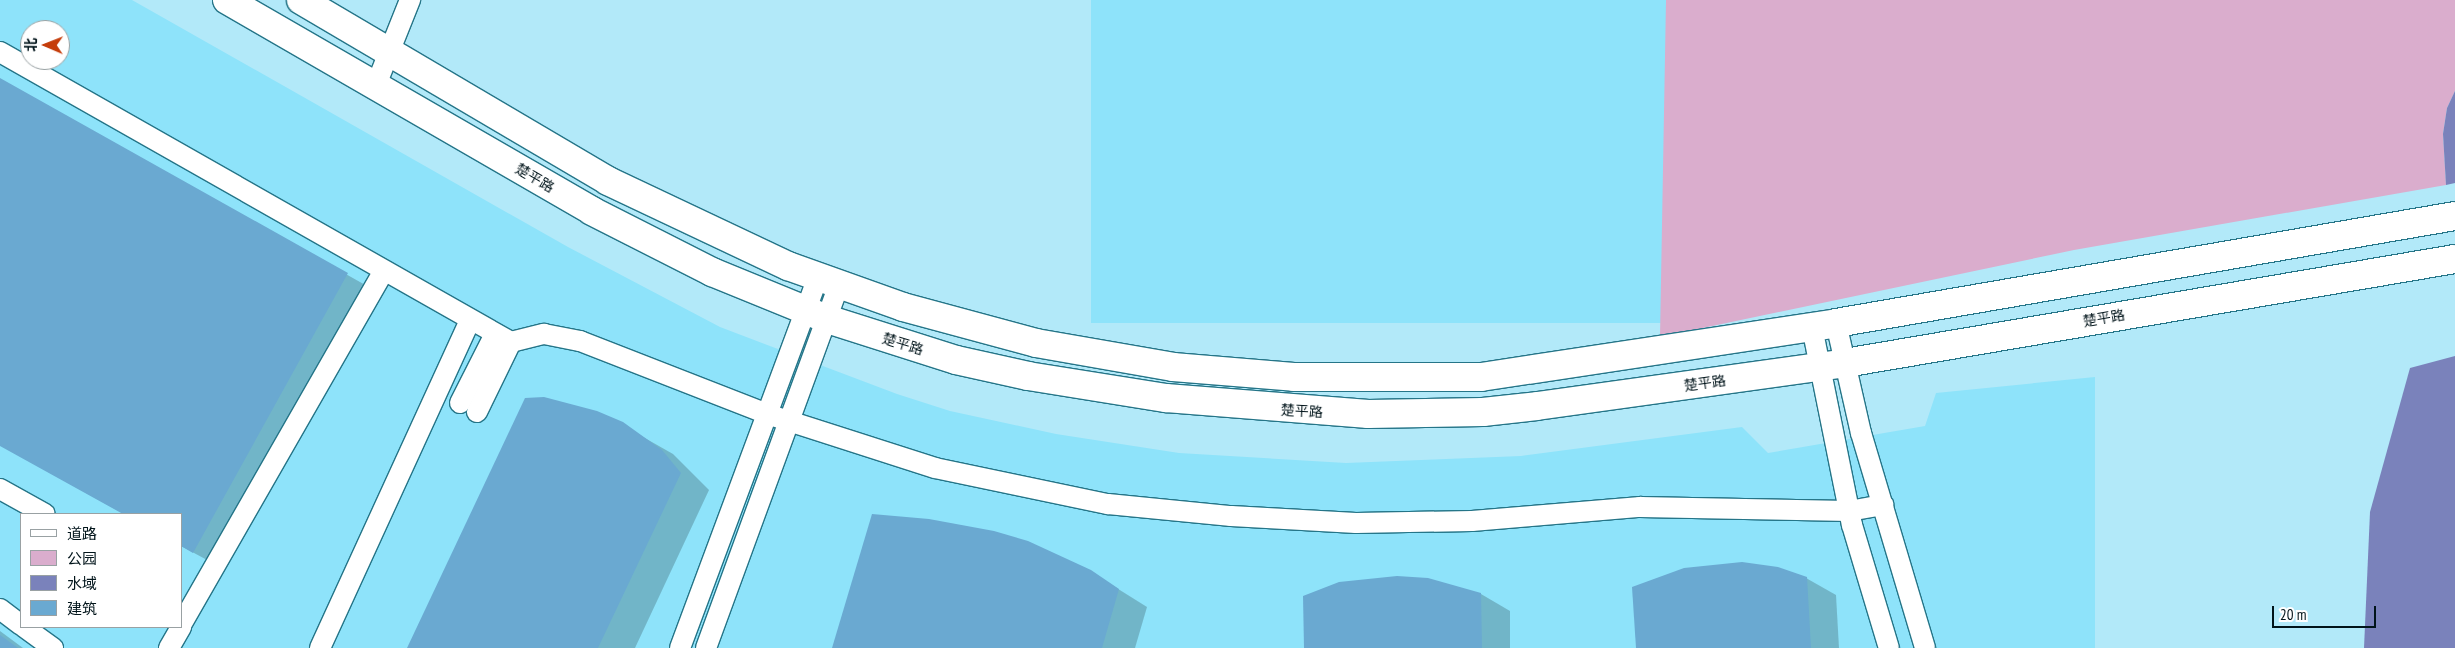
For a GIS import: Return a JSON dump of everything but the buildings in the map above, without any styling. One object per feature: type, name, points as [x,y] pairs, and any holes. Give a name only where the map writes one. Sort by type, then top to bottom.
[{"type":"main road","name":"楚平路","points":[[227,0],[661,248],[816,314],[956,360],[1028,376],[1204,402],[1358,414],[1483,412],[1832,365],[2455,259]]},
{"type":"main road","points":[[301,0],[608,181],[686,220],[828,280],[903,307],[1101,356],[1173,367],[1294,377],[1481,377],[1824,325],[2079,279],[2455,216]]},
{"type":"lane","points":[[376,85],[410,0]]},
{"type":"lane","points":[[0,52],[503,338],[544,334],[568,337],[767,414],[935,468],[1108,504],[1222,515],[1413,523],[1640,507],[1849,511],[1883,505]]},
{"type":"lane","points":[[182,622],[189,595],[384,271]]},
{"type":"lane","points":[[706,648],[789,421],[816,314],[828,280]]},
{"type":"lane","points":[[680,648],[767,414],[816,314]]},
{"type":"lane","points":[[320,648],[470,320]]},
{"type":"lane","points":[[1824,325],[1832,365],[1849,511],[1889,648]]},
{"type":"lane","points":[[469,408],[503,338]]},
{"type":"lane","points":[[1832,365],[1883,505],[1925,648]]},
{"type":"lane","points":[[0,489],[43,513]]},
{"type":"lane","points":[[0,609],[20,624]]},
{"type":"lane","points":[[25,628],[52,648]]},
{"type":"lane","points":[[169,648],[180,628]]},
{"type":"shaded area","points":[[0,0],[132,0],[568,247],[720,327],[897,394],[950,411],[1056,434],[1179,453],[1346,463],[1521,456],[1742,427],[1768,453],[1925,426],[1936,393],[2095,377],[2095,648],[0,648]]},
{"type":"shaded area","points":[[1091,0],[1666,0],[1666,323],[1091,323]]},
{"type":"green space","points":[[1666,0],[2455,0],[2455,91],[2447,108],[2443,134],[2446,185],[2074,250],[1660,337]]},
{"type":"water","points":[[2455,91],[2455,183],[2446,185],[2443,134],[2447,108]]},
{"type":"water","points":[[2455,356],[2455,648],[2364,648],[2370,512],[2410,368]]}]
